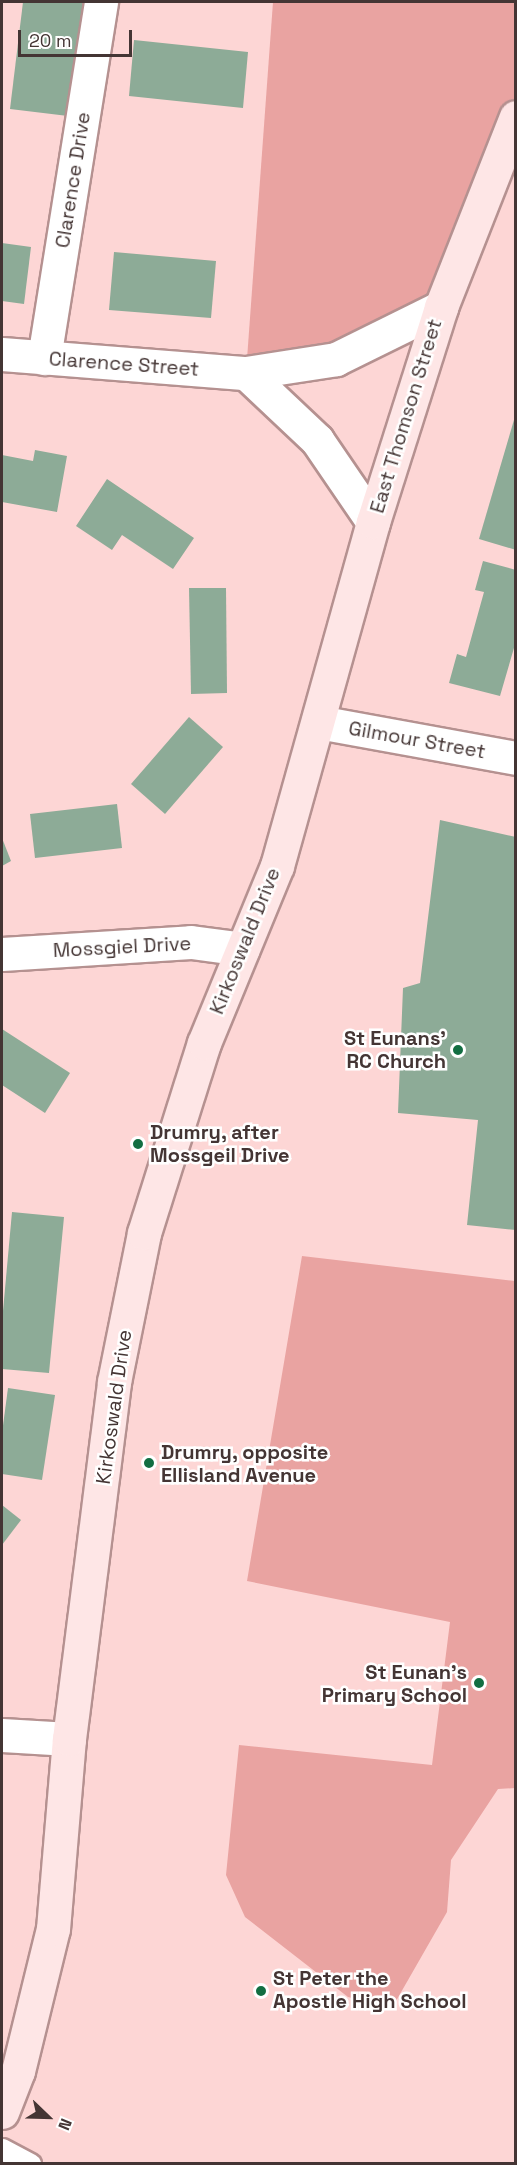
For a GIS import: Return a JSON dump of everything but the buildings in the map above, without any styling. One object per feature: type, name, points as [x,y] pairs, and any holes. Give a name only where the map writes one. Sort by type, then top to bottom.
[{"type":"street","name":"Clarence Drive","points":[[44,358],[101,2]]},
{"type":"street","name":"East Thomson Street","points":[[318,722],[373,522],[441,307],[516,117]]},
{"type":"street","name":"Clarence Street","points":[[2,354],[246,373],[336,358],[441,307]]},
{"type":"street","points":[[246,373],[317,440],[373,522]]},
{"type":"street","name":"Gilmour Street","points":[[318,722],[516,758]]},
{"type":"street","name":"Kirkoswald Drive","points":[[2,2112],[18,2071],[53,1929],[69,1739],[114,1382],[144,1233],[204,1043],[277,866],[318,722]]},
{"type":"street","name":"Mossgiel Drive","points":[[2,954],[191,942],[243,950]]},
{"type":"street","points":[[2,1735],[69,1739]]},
{"type":"lane","points":[[2,2149],[30,2163]]},
{"type":"shaded area","points":[[273,2],[515,2],[515,117],[441,307],[246,373]]},
{"type":"shaded area","name":"St Eunan's Primary School","points":[[302,1256],[515,1281],[515,1788],[498,1789],[451,1860],[447,1912],[392,2008],[348,1997],[245,1917],[226,1875],[239,1745],[432,1765],[450,1622],[247,1581]]},
{"type":"place","name":"St Eunans' RC Church","points":[[458,1050]]},
{"type":"place","name":"Drumry, after Mossgeil Drive","points":[[138,1144]]},
{"type":"place","name":"Drumry, opposite Ellisland Avenue","points":[[149,1463]]},
{"type":"place","name":"St Eunan's Primary School","points":[[479,1683]]},
{"type":"place","name":"St Peter the Apostle High School","points":[[261,1991]]}]
